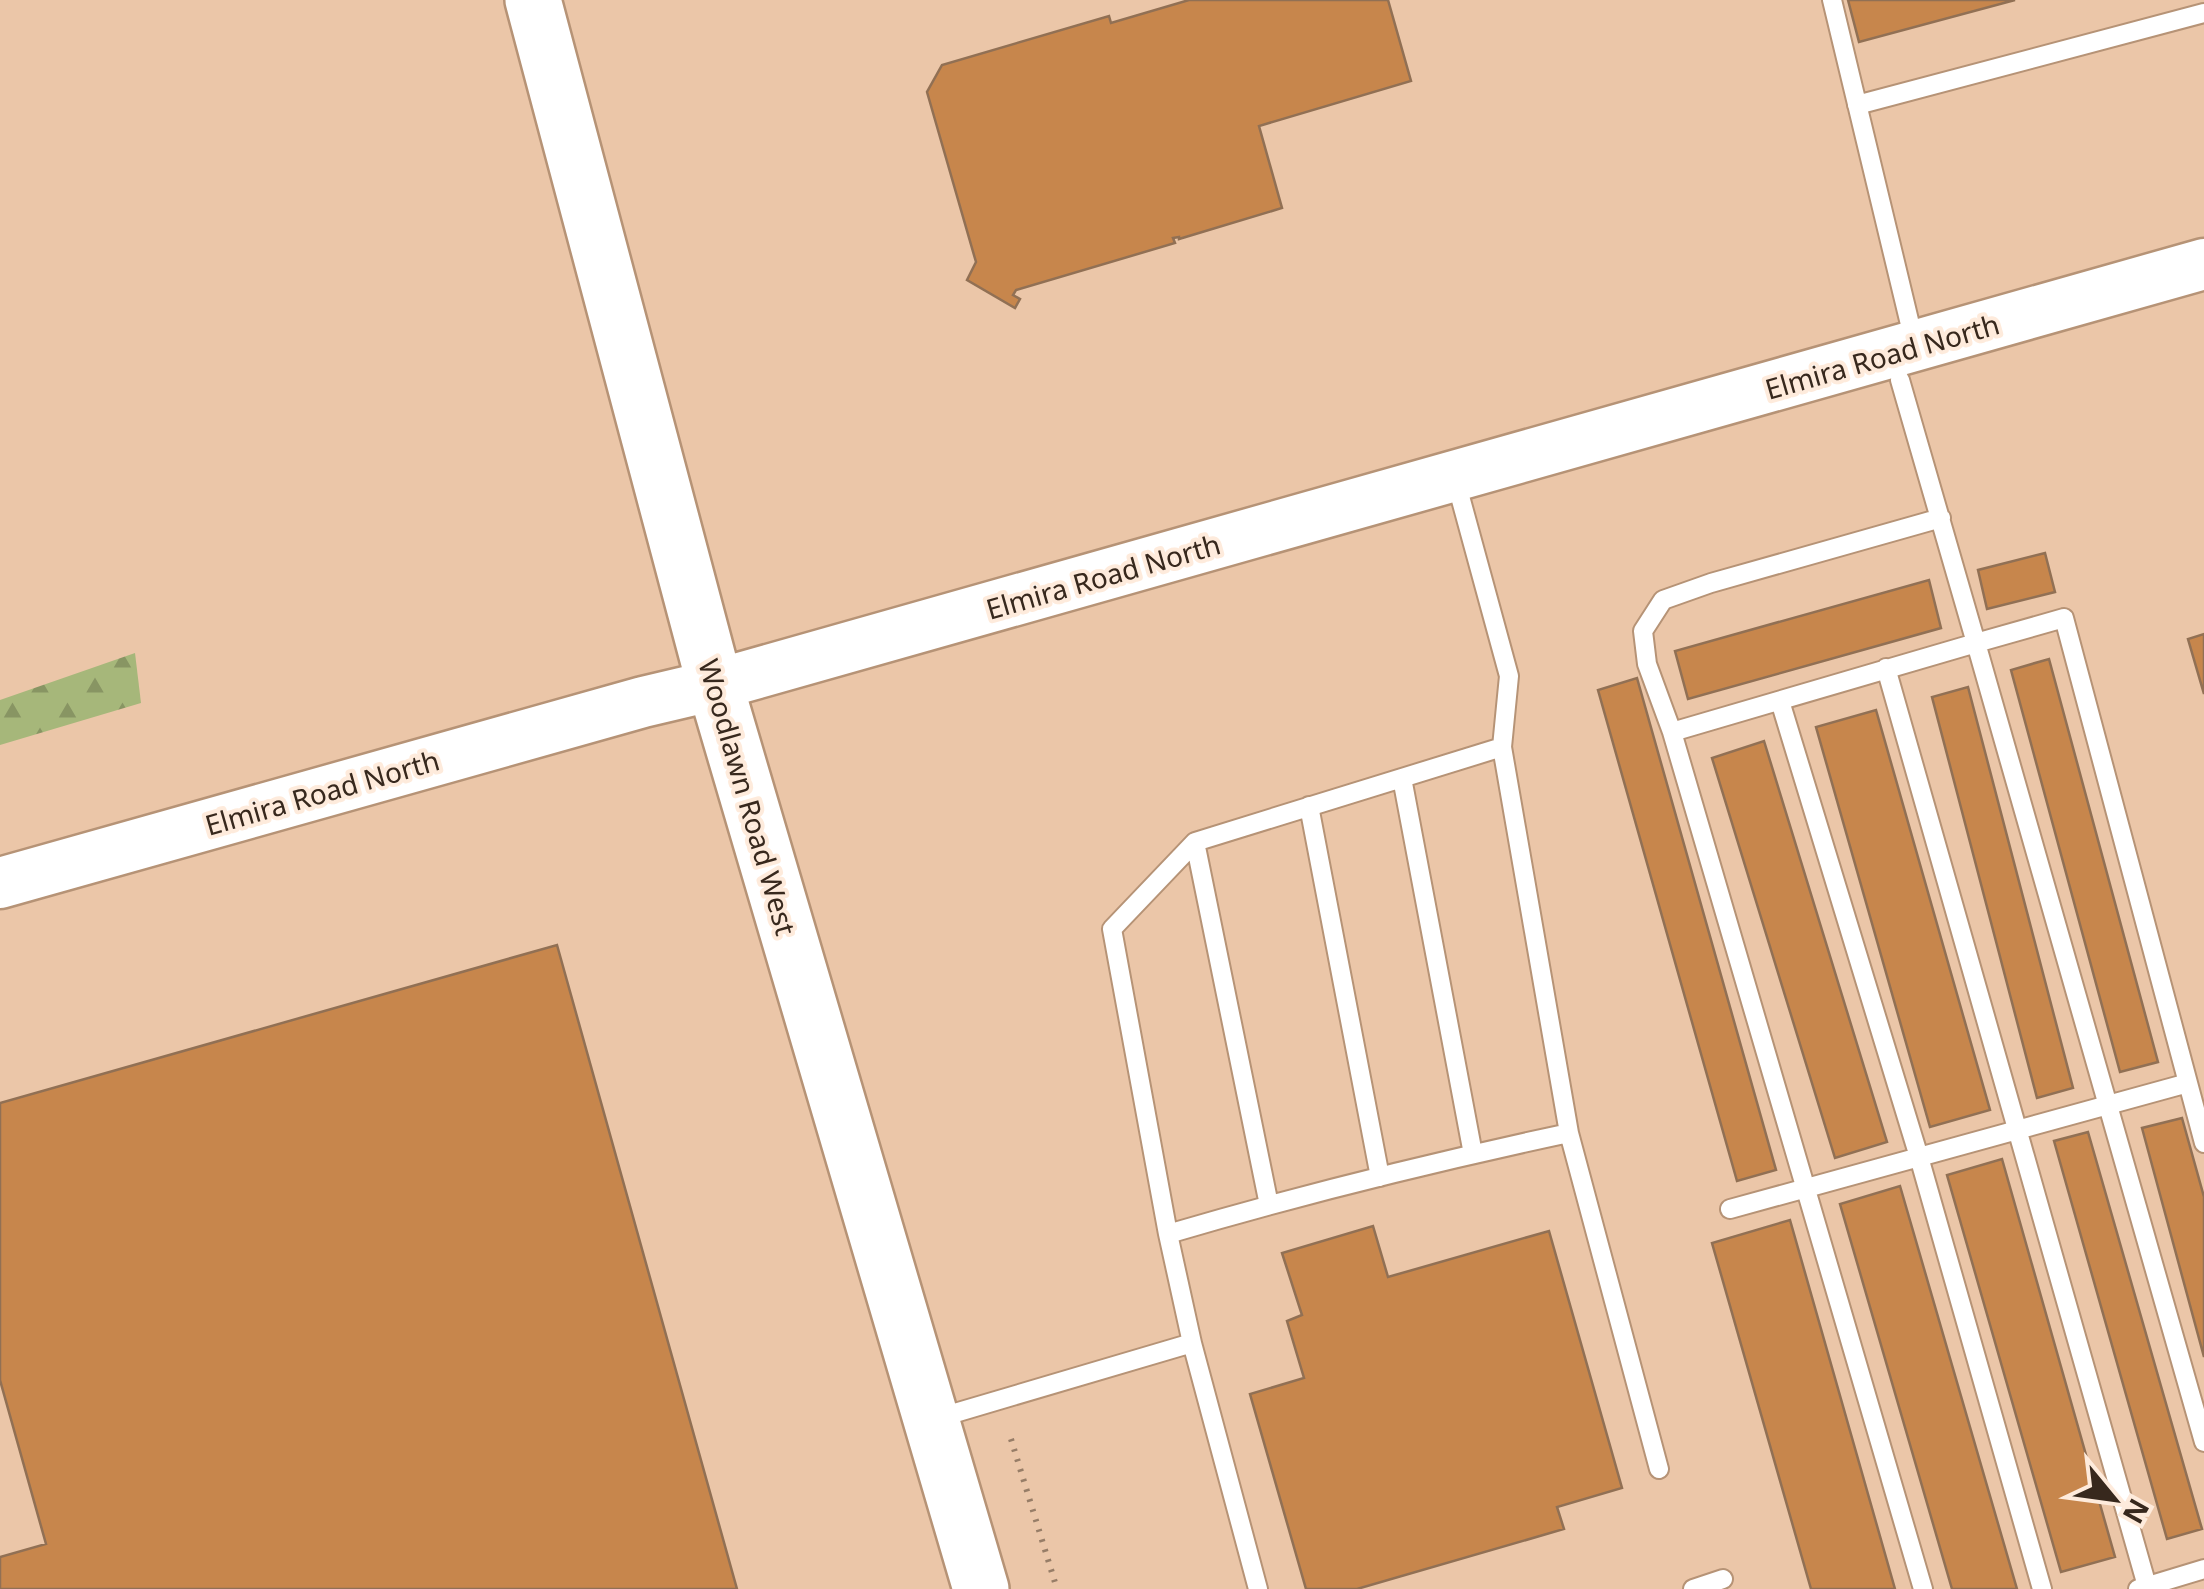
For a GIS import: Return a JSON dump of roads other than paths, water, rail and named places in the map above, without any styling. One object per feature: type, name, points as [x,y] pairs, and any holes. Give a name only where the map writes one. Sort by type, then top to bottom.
[{"type":"main road","name":"Woodlawn Road West","points":[[534,0],[715,685],[982,1589]]},
{"type":"main road","name":"Elmira Road North","points":[[0,883],[1455,477],[1908,363],[2204,264]]},
{"type":"lane","points":[[1832,0],[1941,518],[2204,1442]]},
{"type":"lane","points":[[1857,105],[2183,9],[2204,13]]},
{"type":"lane","points":[[1455,477],[1509,676],[1502,748],[1569,1133],[1659,1468]]},
{"type":"lane","points":[[1923,1589],[1672,732],[1648,664],[1643,631],[1664,600],[1711,582],[1941,518]]},
{"type":"lane","points":[[1672,732],[2064,618],[2204,1143]]},
{"type":"lane","points":[[1886,668],[2018,1130],[2142,1588],[2204,1569]]},
{"type":"lane","points":[[1780,701],[1919,1157],[2042,1589]]},
{"type":"lane","points":[[1258,1589],[1192,1343],[1112,929],[1195,842],[1502,748]]},
{"type":"lane","points":[[1402,778],[1473,1154]]},
{"type":"lane","points":[[1309,806],[1380,1177]]},
{"type":"lane","points":[[1195,842],[1269,1204]]},
{"type":"lane","points":[[1730,1210],[2188,1083]]},
{"type":"lane","points":[[1168,1234],[1269,1204],[1569,1133]]},
{"type":"lane","points":[[932,1420],[1192,1343]]},
{"type":"lane","points":[[1692,1589],[1723,1579]]}]
